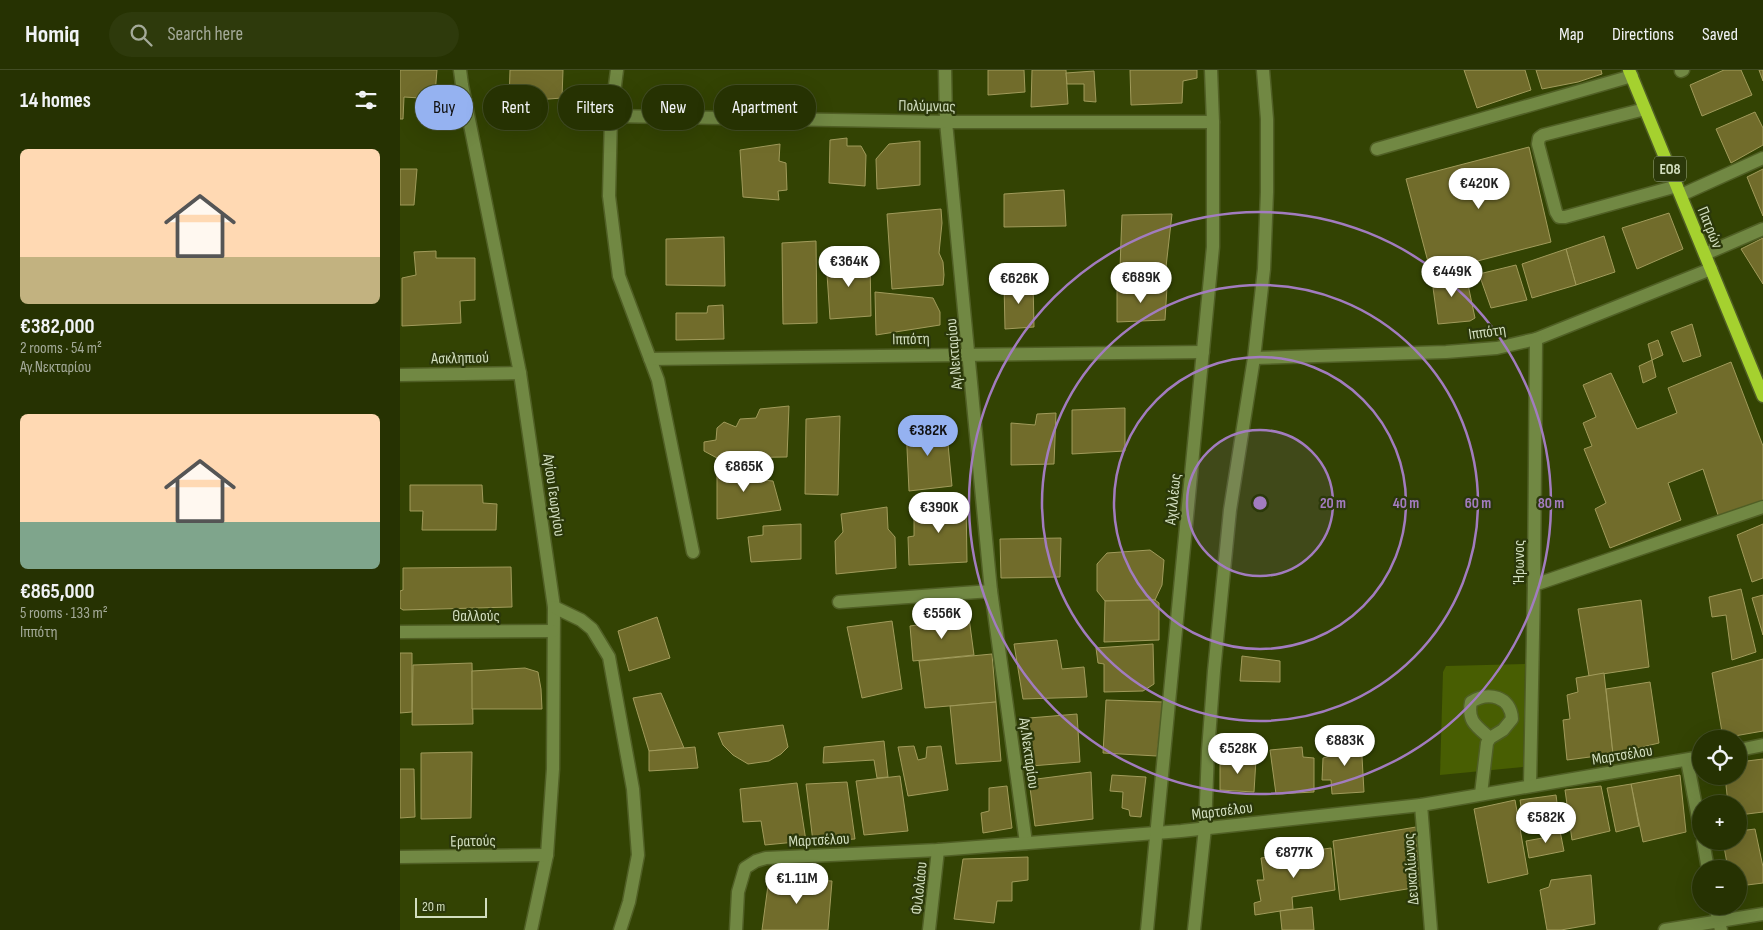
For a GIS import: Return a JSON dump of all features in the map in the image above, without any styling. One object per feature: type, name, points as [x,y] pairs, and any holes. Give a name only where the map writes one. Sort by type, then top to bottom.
[{"type":"main road","name":"Πατρών","points":[[1631,73],[1763,396]]},
{"type":"street","name":"Αγίου Γεωργίου","points":[[460,70],[520,373],[554,607],[553,769],[547,855],[531,930]]},
{"type":"street","points":[[615,85],[617,70]]},
{"type":"street","name":"Αγ.Νεκταρίου","points":[[944,70],[946,122],[991,591],[1026,843]]},
{"type":"street","name":"Αχιλλέως","points":[[1147,930],[1213,248],[1211,70]]},
{"type":"street","points":[[1194,930],[1205,828],[1214,671],[1229,520],[1254,358],[1264,269],[1267,192],[1263,70]]},
{"type":"street","points":[[1376,149],[1631,73]]},
{"type":"street","points":[[1645,110],[1543,135],[1539,138],[1538,144],[1556,212],[1559,217],[1679,191],[1763,158]]},
{"type":"street","name":"Πολύμνιας","points":[[632,116],[946,122],[1213,122]]},
{"type":"street","points":[[611,130],[609,196],[619,276],[658,380],[693,552]]},
{"type":"street","points":[[1705,254],[1763,229]]},
{"type":"street","name":"Ιππότη","points":[[1254,358],[1446,352],[1497,348],[1536,339],[1710,269]]},
{"type":"street","name":"Ήρωνος","points":[[1530,785],[1536,339]]},
{"type":"street","name":"Ιππότη","points":[[650,359],[1203,352]]},
{"type":"street","name":"Ασκληπιού","points":[[400,375],[520,373]]},
{"type":"street","points":[[1534,585],[1763,508]]},
{"type":"street","points":[[839,602],[991,591]]},
{"type":"street","points":[[554,607],[581,620],[592,629],[609,657],[633,789],[638,855],[629,902],[620,930]]},
{"type":"street","name":"Θαλλούς","points":[[400,632],[553,631]]},
{"type":"street","points":[[1481,794],[1487,743],[1490,738]]},
{"type":"street","points":[[1747,748],[1763,745]]},
{"type":"street","name":"Μαρτσέλου","points":[[736,930],[738,892],[745,868],[756,861],[766,858],[938,850],[1205,828],[1422,804],[1692,759]]},
{"type":"street","points":[[1687,760],[1694,795]]},
{"type":"street","name":"Δευκαλίωνος","points":[[1422,804],[1431,930]]},
{"type":"street","name":"Φιλολάου","points":[[930,930],[938,850]]},
{"type":"street","name":"Ερατούς","points":[[400,857],[547,855]]},
{"type":"street","points":[[1665,930],[1720,926],[1763,914]]},
{"type":"green space","points":[[1525,664],[1523,767],[1440,775],[1443,672],[1446,666]]},
{"type":"building","points":[[400,70],[437,70],[436,85],[415,85],[415,98],[404,97],[403,119],[400,119]]},
{"type":"building","points":[[510,70],[563,70],[562,85],[558,85],[558,98],[548,99],[548,85],[510,85]]},
{"type":"building","points":[[988,70],[1024,70],[1025,92],[988,95]]},
{"type":"building","points":[[1032,70],[1066,70],[1068,104],[1031,107]]},
{"type":"building","points":[[1130,70],[1197,70],[1197,78],[1183,81],[1182,103],[1131,105]]},
{"type":"building","points":[[1464,70],[1525,70],[1531,90],[1477,108]]},
{"type":"building","points":[[1536,70],[1601,70],[1602,74],[1578,82],[1542,89]]},
{"type":"building","points":[[1724,70],[1741,70],[1752,95],[1702,116],[1690,85]]},
{"type":"building","points":[[1759,70],[1763,70],[1763,81]]},
{"type":"building","points":[[1094,71],[1096,102],[1084,101],[1084,84],[1067,84],[1066,73]]},
{"type":"building","points":[[1755,112],[1763,128],[1763,145],[1731,163],[1716,129]]},
{"type":"building","points":[[847,138],[847,146],[861,146],[866,155],[865,186],[829,183],[830,140]]},
{"type":"building","points":[[920,141],[920,185],[877,189],[876,159],[889,144]]},
{"type":"building","points":[[780,144],[779,161],[786,163],[787,190],[778,191],[779,200],[743,197],[740,150]]},
{"type":"building","points":[[1529,147],[1551,242],[1431,273],[1406,179]]},
{"type":"building","points":[[400,169],[417,169],[414,205],[400,205]]},
{"type":"building","points":[[1763,169],[1763,216],[1747,177]]},
{"type":"building","points":[[1064,190],[1066,226],[1004,227],[1004,194]]},
{"type":"building","points":[[941,209],[942,223],[939,253],[943,262],[943,285],[892,289],[887,214]]},
{"type":"building","points":[[1669,213],[1683,249],[1637,269],[1622,228]]},
{"type":"building","points":[[1172,214],[1166,267],[1120,268],[1122,215]]},
{"type":"building","points":[[1604,236],[1615,272],[1576,285],[1566,249]]},
{"type":"building","points":[[724,237],[725,286],[666,285],[666,239]]},
{"type":"building","points":[[1763,238],[1763,284],[1741,249]]},
{"type":"building","points":[[816,241],[817,323],[783,324],[782,243]]},
{"type":"building","points":[[1566,249],[1576,285],[1532,298],[1522,264]]},
{"type":"building","points":[[436,251],[436,258],[475,258],[475,300],[460,301],[461,323],[402,326],[402,278],[416,275],[414,252]]},
{"type":"building","points":[[826,259],[870,259],[871,316],[830,319]]},
{"type":"building","points":[[1516,265],[1527,300],[1491,308],[1479,274]]},
{"type":"building","points":[[1450,269],[1451,279],[1466,275],[1475,318],[1470,321],[1438,324],[1431,273]]},
{"type":"building","points":[[1033,281],[1034,327],[1005,329],[1004,283]]},
{"type":"building","points":[[1167,287],[1165,320],[1117,322],[1117,288]]},
{"type":"building","points":[[875,292],[933,298],[940,312],[940,325],[876,335]]},
{"type":"building","points":[[723,305],[724,339],[676,340],[676,313],[707,313],[708,306]]},
{"type":"building","points":[[1692,324],[1701,356],[1683,362],[1671,332]]},
{"type":"building","points":[[1658,340],[1663,355],[1652,360],[1648,344]]},
{"type":"building","points":[[1652,360],[1656,377],[1643,383],[1639,366]]},
{"type":"building","points":[[1731,362],[1763,446],[1763,500],[1719,518],[1703,469],[1668,483],[1681,520],[1610,548],[1595,509],[1606,503],[1584,449],[1592,446],[1583,423],[1596,417],[1583,385],[1611,373],[1637,429],[1677,413],[1668,388]]},
{"type":"building","points":[[789,406],[787,457],[717,458],[704,451],[704,442],[716,440],[717,428],[724,422],[736,427],[740,419],[756,418],[760,409]]},
{"type":"building","points":[[1125,408],[1125,451],[1072,454],[1072,410]]},
{"type":"building","points":[[1056,413],[1054,464],[1011,465],[1011,423],[1035,425],[1037,414]]},
{"type":"building","points":[[840,416],[838,495],[805,494],[806,419]]},
{"type":"building","points":[[946,423],[952,486],[909,491],[906,427]]},
{"type":"building","points":[[759,468],[761,480],[773,481],[781,510],[717,519],[717,469]]},
{"type":"building","points":[[410,485],[482,485],[483,503],[497,504],[496,530],[422,530],[423,511],[410,511]]},
{"type":"building","points":[[966,499],[967,562],[909,565],[908,537],[914,536],[914,505]]},
{"type":"building","points":[[887,507],[888,529],[895,537],[896,568],[836,574],[835,541],[843,532],[841,514]]},
{"type":"building","points":[[801,524],[801,559],[751,562],[748,537],[763,535],[763,526]]},
{"type":"building","points":[[1763,524],[1763,578],[1752,582],[1737,535]]},
{"type":"building","points":[[1061,538],[1060,577],[1001,578],[1000,539]]},
{"type":"building","points":[[1150,550],[1164,560],[1162,585],[1155,600],[1105,601],[1097,591],[1097,564],[1107,553]]},
{"type":"building","points":[[511,567],[512,607],[403,610],[400,608],[400,591],[403,590],[403,568]]},
{"type":"building","points":[[1741,589],[1756,652],[1732,660],[1726,615],[1712,617],[1709,597]]},
{"type":"building","points":[[1763,595],[1763,635],[1752,598]]},
{"type":"building","points":[[1155,600],[1159,603],[1159,640],[1104,642],[1105,601]]},
{"type":"building","points":[[1641,600],[1649,667],[1589,676],[1578,609]]},
{"type":"building","points":[[657,617],[670,658],[629,671],[618,631]]},
{"type":"building","points":[[969,618],[974,655],[913,661],[910,626]]},
{"type":"building","points":[[892,621],[902,689],[862,698],[847,627]]},
{"type":"building","points":[[1057,640],[1062,669],[1084,667],[1087,697],[1023,699],[1014,644]]},
{"type":"building","points":[[1153,644],[1154,684],[1143,691],[1104,692],[1104,664],[1098,663],[1096,648]]},
{"type":"building","points":[[400,653],[412,653],[412,712],[400,713]]},
{"type":"building","points":[[992,654],[996,702],[925,708],[919,661]]},
{"type":"building","points":[[1242,656],[1280,661],[1280,682],[1240,681]]},
{"type":"building","points":[[1763,659],[1763,731],[1747,734],[1747,730],[1722,730],[1712,673]]},
{"type":"building","points":[[472,663],[473,724],[412,725],[413,665]]},
{"type":"building","points":[[525,668],[538,672],[542,709],[472,709],[472,671]]},
{"type":"building","points":[[1604,673],[1613,754],[1567,760],[1563,720],[1570,719],[1567,695],[1578,692],[1576,678]]},
{"type":"building","points":[[1650,682],[1659,743],[1613,754],[1606,689]]},
{"type":"building","points":[[661,693],[684,748],[649,751],[633,698]]},
{"type":"building","points":[[1106,700],[1163,702],[1157,756],[1103,753]]},
{"type":"building","points":[[996,702],[1001,761],[956,764],[950,706]]},
{"type":"building","points":[[1077,714],[1080,762],[1031,766],[1029,718]]},
{"type":"building","points":[[783,725],[788,747],[769,761],[748,764],[733,755],[723,745],[718,733]]},
{"type":"building","points":[[1361,739],[1364,792],[1332,794],[1331,780],[1322,780],[1323,758],[1330,756],[1330,742]]},
{"type":"building","points":[[884,741],[888,777],[877,778],[874,760],[823,763],[824,747]]},
{"type":"building","points":[[914,746],[918,760],[926,758],[927,747],[941,746],[948,790],[908,796],[898,747]]},
{"type":"building","points":[[695,747],[698,768],[649,771],[649,751]]},
{"type":"building","points":[[1302,747],[1303,757],[1314,758],[1314,792],[1276,794],[1270,750]]},
{"type":"building","points":[[472,752],[471,818],[421,819],[421,753]]},
{"type":"building","points":[[1220,759],[1256,759],[1254,792],[1220,790]]},
{"type":"building","points":[[1763,759],[1763,812],[1747,814],[1747,795],[1727,795],[1726,785],[1747,785],[1747,761]]},
{"type":"building","points":[[400,769],[414,769],[415,817],[400,818]]},
{"type":"building","points":[[1091,772],[1093,819],[1035,826],[1029,780]]},
{"type":"building","points":[[1112,775],[1146,777],[1141,817],[1130,816],[1129,810],[1122,808],[1123,792],[1110,791]]},
{"type":"building","points":[[1680,775],[1686,832],[1643,842],[1631,784]]},
{"type":"building","points":[[900,776],[908,831],[864,835],[856,781]]},
{"type":"building","points":[[847,782],[855,839],[813,842],[806,784]]},
{"type":"building","points":[[797,783],[806,841],[765,845],[761,821],[743,822],[740,789]]},
{"type":"building","points":[[1631,784],[1639,826],[1616,832],[1607,788]]},
{"type":"building","points":[[1007,786],[1012,828],[983,833],[981,813],[989,811],[989,788]]},
{"type":"building","points":[[1601,786],[1610,831],[1572,840],[1565,790]]},
{"type":"building","points":[[1556,795],[1559,818],[1524,824],[1520,800]]},
{"type":"building","points":[[1515,800],[1528,874],[1488,883],[1474,809]]},
{"type":"building","points":[[1559,826],[1564,851],[1529,858],[1526,841],[1548,837],[1546,829]]},
{"type":"building","points":[[1416,827],[1419,887],[1340,900],[1333,841]]},
{"type":"building","points":[[1755,829],[1763,867],[1763,883],[1747,885],[1747,860],[1726,860],[1725,850],[1747,850],[1747,830]]},
{"type":"building","points":[[1331,848],[1335,890],[1292,897],[1293,909],[1255,915],[1254,903],[1261,901],[1257,880],[1264,880],[1261,858]]},
{"type":"building","points":[[1028,857],[1028,880],[1012,882],[1012,901],[997,901],[994,923],[954,919],[963,859]]},
{"type":"building","points":[[1591,875],[1595,924],[1561,930],[1547,930],[1540,890],[1549,887],[1551,880]]},
{"type":"building","points":[[769,878],[832,881],[828,930],[762,930]]},
{"type":"building","points":[[1312,907],[1314,930],[1282,930],[1280,911]]}]
